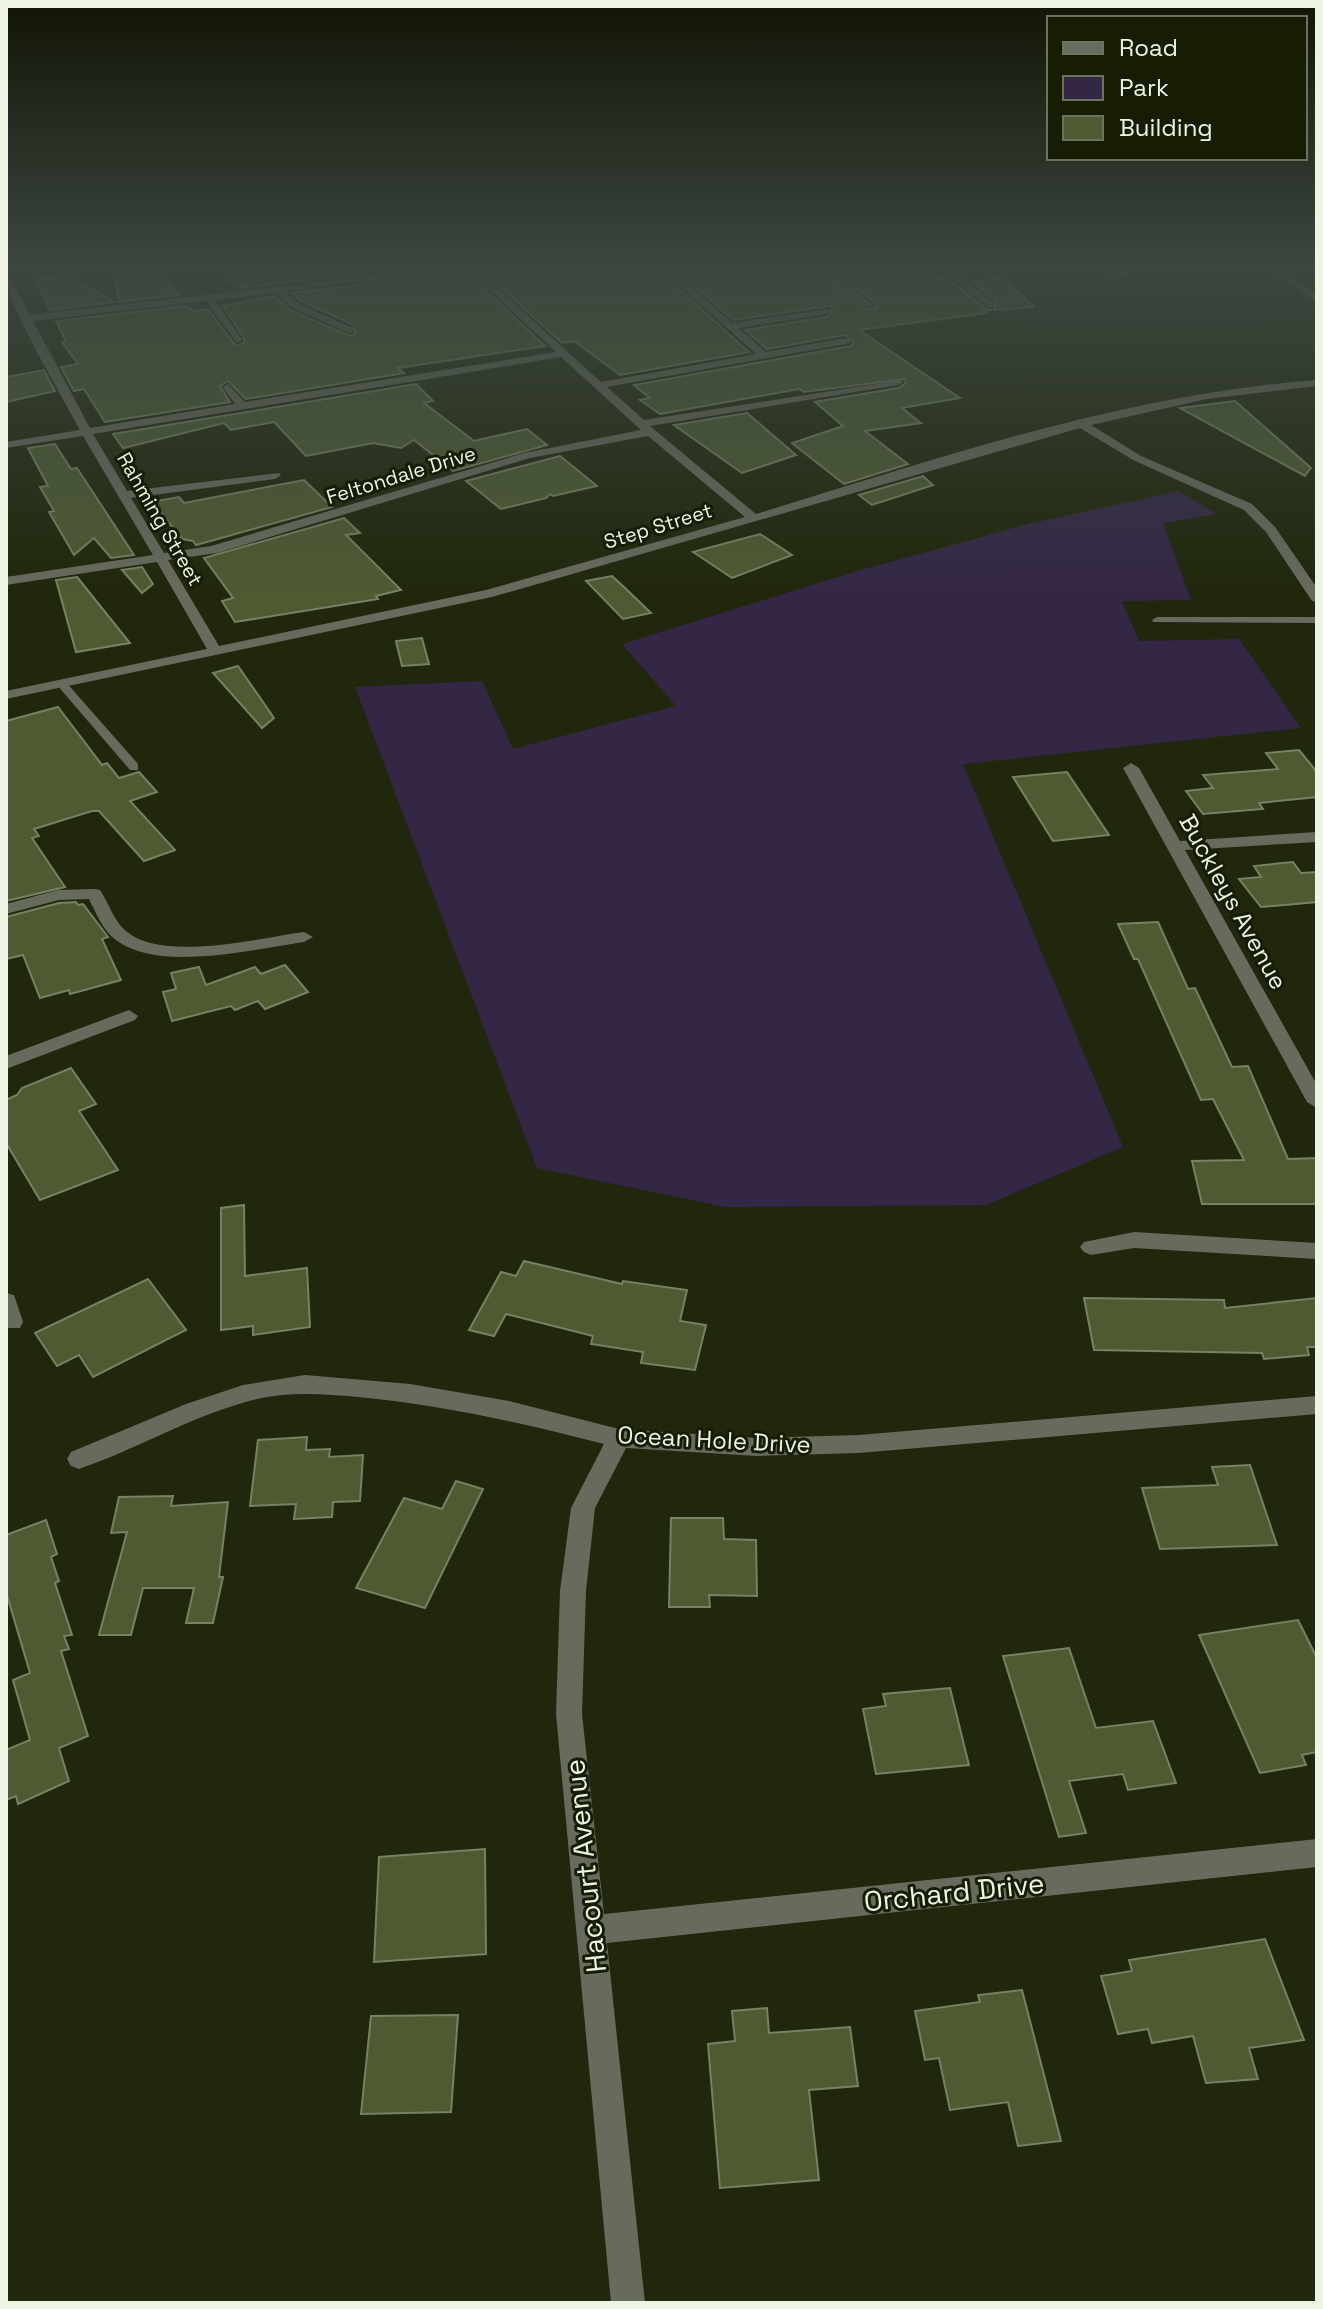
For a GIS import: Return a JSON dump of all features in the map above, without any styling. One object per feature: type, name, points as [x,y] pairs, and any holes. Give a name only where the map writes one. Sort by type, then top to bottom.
[{"type":"street","name":"Rahming Street","points":[[56,376],[214,649]]},
{"type":"street","points":[[6,445],[427,376]]},
{"type":"street","points":[[591,376],[645,428],[753,517]]},
{"type":"street","points":[[601,385],[653,376]]},
{"type":"street","name":"Feltondale Drive","points":[[6,581],[164,560],[254,539],[528,455],[645,428],[898,382]]},
{"type":"street","name":"Step Street","points":[[6,695],[533,583],[905,470],[1082,424],[1240,389],[1317,383]]},
{"type":"street","points":[[228,387],[242,406]]},
{"type":"street","points":[[1082,424],[1137,458],[1248,507],[1271,530],[1317,598]]},
{"type":"street","points":[[126,495],[275,475]]},
{"type":"street","name":"Buckleys Avenue","points":[[1131,768],[1317,1102]]},
{"type":"street","points":[[1174,846],[1317,837]]},
{"type":"street","points":[[6,909],[58,895],[94,894],[120,936],[145,950],[174,952],[304,937]]},
{"type":"street","points":[[6,1063],[129,1016]]},
{"type":"street","points":[[1091,1247],[1134,1240],[1317,1251]]},
{"type":"street","name":"Ocean Hole Drive","points":[[79,1459],[194,1410],[251,1391],[305,1384],[424,1395],[509,1410],[619,1438],[757,1447],[859,1444],[1317,1405]]},
{"type":"street","name":"Hacourt Avenue","points":[[619,1438],[583,1508],[573,1591],[569,1714],[628,2303]]},
{"type":"street","name":"Orchard Drive","points":[[591,1930],[1317,1853]]},
{"type":"lane","points":[[1157,620],[1317,620]]},
{"type":"lane","points":[[61,683],[134,767]]},
{"type":"green space","points":[[1179,491],[1217,514],[1163,523],[1191,600],[1122,601],[1139,641],[1239,639],[1301,728],[963,764],[1123,1147],[986,1205],[725,1207],[537,1168],[355,687],[482,681],[513,749],[676,706],[622,644],[854,572],[1028,524]]},
{"type":"building","points":[[47,376],[55,391],[6,402],[6,377]]},
{"type":"building","points":[[66,376],[387,376],[246,399],[228,381],[220,386],[230,402],[105,422],[84,389],[74,391]]},
{"type":"building","points":[[685,376],[927,376],[960,398],[902,408],[921,423],[865,431],[908,464],[844,484],[792,443],[843,426],[815,402],[898,388],[906,383],[905,379],[804,392],[799,389],[660,414],[640,400],[650,398],[634,385]]},
{"type":"building","points":[[416,384],[433,401],[424,403],[474,441],[527,429],[547,445],[453,471],[414,440],[401,448],[373,443],[306,456],[274,422],[231,430],[224,423],[123,448],[113,434]]},
{"type":"building","points":[[1235,401],[1311,468],[1305,476],[1180,408]]},
{"type":"building","points":[[747,413],[796,455],[742,473],[674,425]]},
{"type":"building","points":[[55,444],[71,469],[77,468],[134,555],[111,558],[94,538],[74,555],[49,512],[54,511],[40,487],[48,486],[28,448]]},
{"type":"building","points":[[560,456],[597,486],[553,496],[550,494],[546,498],[501,509],[466,481]]},
{"type":"building","points":[[923,476],[933,485],[872,505],[859,495]]},
{"type":"building","points":[[304,480],[332,507],[196,545],[193,541],[182,539],[152,502],[179,497],[184,503]]},
{"type":"building","points":[[344,518],[360,533],[346,535],[401,590],[376,596],[378,599],[235,622],[222,601],[233,598],[204,558]]},
{"type":"building","points":[[760,534],[792,555],[732,578],[693,552]]},
{"type":"building","points":[[142,567],[153,584],[142,593],[122,570]]},
{"type":"building","points":[[612,576],[651,613],[623,619],[586,581]]},
{"type":"building","points":[[77,577],[130,643],[76,652],[56,580]]},
{"type":"building","points":[[422,638],[429,664],[402,666],[396,641]]},
{"type":"building","points":[[238,666],[274,718],[262,728],[213,673]]},
{"type":"building","points":[[58,707],[102,765],[107,763],[119,778],[139,772],[157,792],[130,801],[175,850],[144,861],[99,811],[92,811],[34,829],[39,836],[32,838],[65,887],[6,901],[6,721]]},
{"type":"building","points":[[1299,750],[1317,772],[1317,797],[1259,803],[1263,809],[1203,814],[1186,791],[1213,788],[1203,775],[1278,769],[1266,753]]},
{"type":"building","points":[[1067,772],[1109,835],[1053,841],[1013,777]]},
{"type":"building","points":[[1293,862],[1301,873],[1317,872],[1317,902],[1261,907],[1239,879],[1261,877],[1254,866]]},
{"type":"building","points":[[59,903],[83,904],[108,937],[102,939],[121,980],[70,994],[69,990],[40,998],[23,955],[6,959],[6,917]]},
{"type":"building","points":[[1158,922],[1188,989],[1195,988],[1232,1067],[1248,1066],[1288,1159],[1317,1158],[1317,1204],[1202,1204],[1192,1161],[1244,1160],[1213,1099],[1201,1100],[1138,959],[1134,959],[1118,924]]},
{"type":"building","points":[[285,965],[308,992],[265,1009],[258,1001],[235,1010],[231,1006],[172,1021],[163,992],[176,989],[171,973],[199,967],[206,985],[255,967],[261,974]]},
{"type":"building","points":[[71,1068],[96,1104],[79,1111],[118,1170],[40,1200],[6,1143],[6,1100],[17,1095],[22,1088]]},
{"type":"building","points":[[244,1205],[245,1276],[307,1268],[310,1327],[253,1335],[253,1326],[221,1330],[221,1208]]},
{"type":"building","points":[[524,1261],[622,1284],[623,1281],[687,1290],[680,1321],[706,1325],[695,1370],[641,1363],[643,1352],[591,1344],[593,1336],[506,1314],[494,1336],[469,1330],[501,1272],[516,1276]]},
{"type":"building","points":[[148,1279],[186,1330],[93,1377],[79,1355],[57,1366],[35,1333]]},
{"type":"building","points":[[1084,1298],[1224,1300],[1225,1308],[1317,1298],[1317,1347],[1307,1347],[1309,1355],[1264,1359],[1262,1353],[1094,1350]]},
{"type":"building","points":[[307,1437],[306,1450],[330,1449],[329,1457],[363,1455],[360,1501],[333,1502],[332,1517],[294,1519],[296,1504],[250,1506],[258,1440]]},
{"type":"building","points":[[1250,1465],[1277,1545],[1160,1549],[1142,1488],[1218,1485],[1212,1467]]},
{"type":"building","points":[[456,1481],[483,1489],[425,1608],[356,1588],[404,1498],[442,1509]]},
{"type":"building","points":[[173,1496],[171,1506],[228,1502],[219,1577],[223,1577],[213,1623],[186,1623],[194,1588],[143,1588],[131,1635],[99,1635],[127,1532],[111,1533],[119,1497]]},
{"type":"building","points":[[671,1518],[723,1518],[724,1539],[756,1540],[757,1596],[709,1595],[710,1607],[669,1607]]},
{"type":"building","points":[[46,1520],[57,1554],[51,1557],[59,1581],[55,1583],[72,1635],[64,1636],[69,1649],[61,1651],[88,1736],[59,1748],[69,1781],[18,1804],[16,1796],[6,1800],[6,1750],[30,1740],[13,1680],[30,1673],[6,1592],[6,1535]]},
{"type":"building","points":[[1298,1620],[1317,1658],[1317,1752],[1302,1755],[1306,1765],[1260,1773],[1199,1635]]},
{"type":"building","points":[[1069,1648],[1096,1728],[1153,1721],[1176,1783],[1128,1790],[1123,1774],[1069,1781],[1086,1833],[1059,1837],[1003,1656]]},
{"type":"building","points":[[950,1688],[969,1765],[876,1774],[863,1709],[886,1706],[883,1694]]},
{"type":"building","points":[[485,1849],[486,1954],[374,1962],[379,1857]]},
{"type":"building","points":[[1265,1939],[1304,2040],[1249,2048],[1258,2079],[1206,2083],[1193,2036],[1152,2043],[1148,2029],[1118,2034],[1101,1976],[1132,1971],[1129,1960]]},
{"type":"building","points":[[1022,1990],[1061,2141],[1018,2146],[1008,2102],[950,2110],[939,2058],[925,2060],[915,2011],[980,2002],[978,1995]]},
{"type":"building","points":[[767,2008],[769,2033],[850,2027],[858,2086],[809,2090],[819,2180],[720,2188],[708,2044],[735,2041],[732,2011]]},
{"type":"building","points":[[458,2015],[451,2112],[361,2114],[371,2016]]}]
